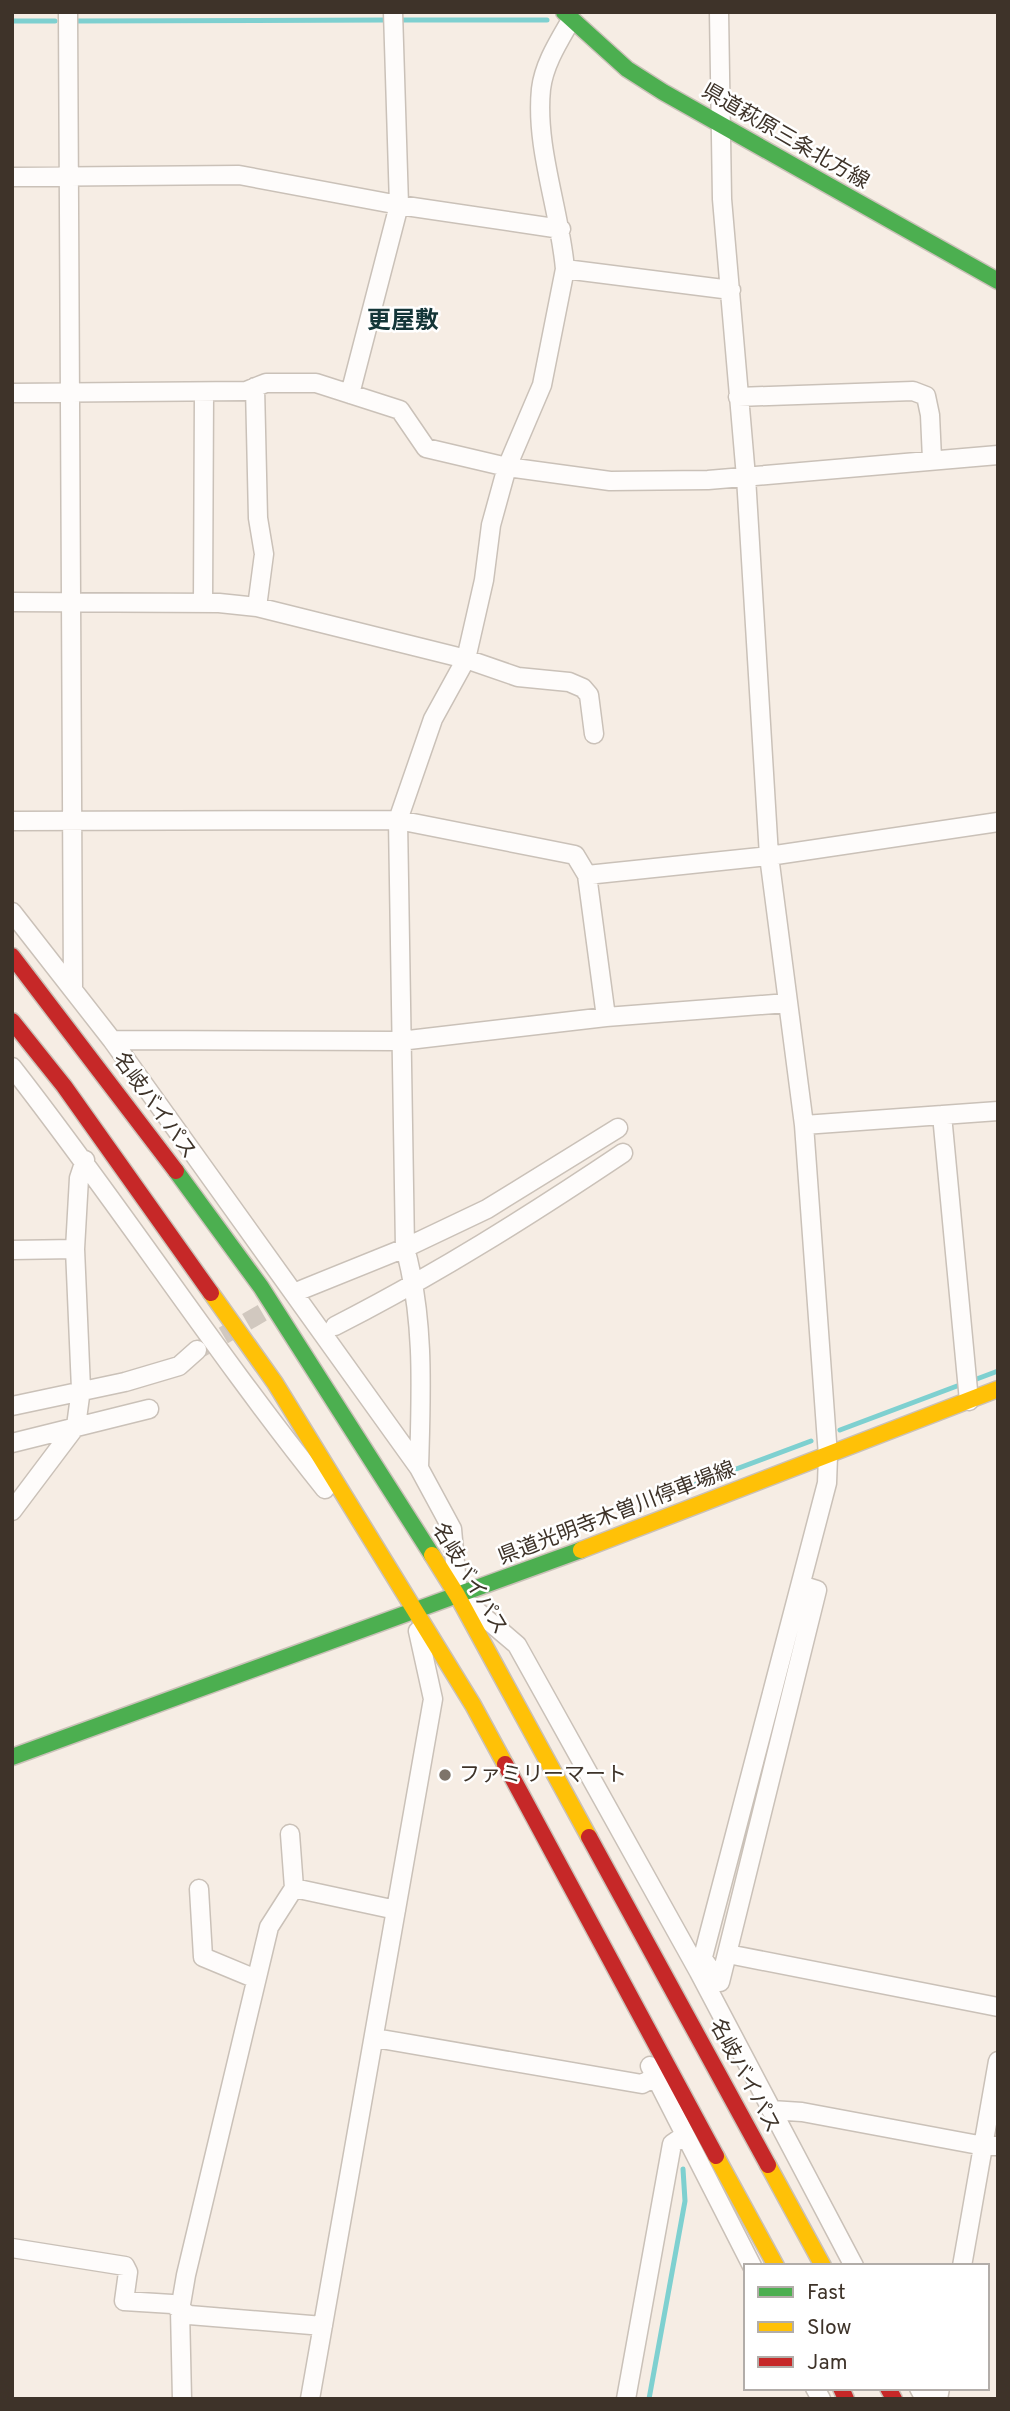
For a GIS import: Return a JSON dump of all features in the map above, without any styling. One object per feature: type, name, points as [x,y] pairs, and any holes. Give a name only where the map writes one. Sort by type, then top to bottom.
[{"type":"main road","name":"県道萩原三条北方線","points":[[567,16],[627,69],[719,124],[998,281]]},
{"type":"main road","name":"名岐バイパス","points":[[12,956],[93,1059],[261,1287],[457,1595],[821,2264]]},
{"type":"main road","points":[[12,1021],[64,1086],[275,1383],[472,1705],[775,2264]]},
{"type":"main road","name":"県道光明寺木曽川停車場線","points":[[12,1757],[684,1513],[998,1390]]},
{"type":"street","points":[[68,12],[71,177],[73,989]]},
{"type":"street","points":[[350,394],[399,205],[393,12]]},
{"type":"street","points":[[701,1965],[827,1483],[828,1456],[804,1125],[769,856],[746,477],[732,290],[722,199],[719,12]]},
{"type":"street","points":[[419,1468],[421,1373],[415,1285],[405,1248],[398,820],[433,719],[466,659],[484,580],[491,525],[507,467],[542,385],[565,270],[561,229],[542,136],[541,87],[567,16]]},
{"type":"street","points":[[12,177],[239,174],[399,205],[561,229]]},
{"type":"street","points":[[565,270],[732,290]]},
{"type":"street","points":[[12,393],[246,391],[266,383],[316,383],[400,410],[426,448],[507,467],[610,481],[746,477],[998,456]]},
{"type":"street","points":[[255,387],[258,518],[264,554],[257,607]]},
{"type":"street","points":[[738,397],[913,391],[926,396],[930,415],[932,460]]},
{"type":"street","points":[[203,603],[204,392]]},
{"type":"street","points":[[12,602],[203,603],[257,607],[466,659],[518,677],[569,682],[583,688],[589,695],[594,734]]},
{"type":"street","points":[[12,821],[74,823],[398,820],[575,855],[587,875],[606,1017]]},
{"type":"street","points":[[587,875],[769,856],[998,822]]},
{"type":"street","points":[[12,912],[112,1040],[419,1468],[452,1529],[457,1595],[517,1644],[701,1965],[771,2110],[853,2264]]},
{"type":"street","points":[[112,1040],[400,1041],[606,1017],[787,1003]]},
{"type":"street","points":[[12,1067],[85,1160],[257,1404],[386,1565]]},
{"type":"street","points":[[804,1125],[998,1111]]},
{"type":"street","points":[[942,1115],[969,1401]]},
{"type":"street","points":[[300,1290],[405,1248],[487,1209],[618,1128]]},
{"type":"street","points":[[335,1326],[415,1285],[505,1233],[623,1153]]},
{"type":"street","points":[[12,1511],[76,1426],[81,1389],[75,1250],[79,1178],[85,1160]]},
{"type":"street","points":[[12,1250],[75,1250]]},
{"type":"street","points":[[12,1406],[81,1389],[125,1382],[179,1366],[197,1350]]},
{"type":"street","points":[[12,1443],[149,1409]]},
{"type":"street","points":[[701,1965],[720,1982],[817,1590],[801,1586]]},
{"type":"street","points":[[310,2399],[433,1699],[414,1611]]},
{"type":"street","points":[[182,2399],[180,2310],[269,1927],[294,1888],[290,1833]]},
{"type":"street","points":[[294,1888],[396,1910]]},
{"type":"street","points":[[200,1889],[203,1957],[256,1979]]},
{"type":"street","points":[[728,1954],[998,2007]]},
{"type":"street","points":[[644,2020],[644,2052],[751,2264]]},
{"type":"street","points":[[375,2038],[642,2084],[655,2077]]},
{"type":"street","points":[[962,2264],[991,2146],[998,2061]]},
{"type":"street","points":[[771,2110],[802,2112],[991,2146]]},
{"type":"street","points":[[626,2399],[672,2144],[685,2135]]},
{"type":"street","points":[[12,2248],[125,2266],[128,2272],[124,2301],[172,2304],[189,2315],[323,2326]]},
{"type":"waterway","points":[[72,21],[386,20]]},
{"type":"waterway","points":[[399,20],[547,20]]},
{"type":"waterway","points":[[12,21],[55,21]]},
{"type":"waterway","points":[[974,1380],[998,1371]]},
{"type":"waterway","points":[[840,1430],[957,1386]]},
{"type":"waterway","points":[[696,1484],[811,1441]]},
{"type":"waterway","points":[[649,2399],[685,2201],[683,2169]]},
{"type":"tunnel","points":[[200,1349],[279,1303]]},
{"type":"traffic: fast","points":[[564,12],[627,69],[663,92],[998,281]]},
{"type":"traffic: fast","points":[[176,1171],[261,1287],[432,1555]]},
{"type":"traffic: fast","points":[[12,1757],[581,1550]]},
{"type":"traffic: slow","points":[[211,1293],[275,1383],[473,1705],[505,1764]]},
{"type":"traffic: slow","points":[[581,1550],[998,1389]]},
{"type":"traffic: slow","points":[[432,1555],[457,1595],[589,1837]]},
{"type":"traffic: slow","points":[[716,2156],[775,2264]]},
{"type":"traffic: slow","points":[[768,2165],[822,2264]]},
{"type":"traffic: jam","points":[[12,956],[176,1171]]},
{"type":"traffic: jam","points":[[12,1021],[64,1086],[211,1293]]},
{"type":"traffic: jam","points":[[505,1764],[716,2156]]},
{"type":"traffic: jam","points":[[589,1837],[768,2165]]},
{"type":"traffic: jam","points":[[842,2390],[846,2399]]},
{"type":"traffic: jam","points":[[889,2390],[894,2399]]},
{"type":"place","name":"ファミリーマート","points":[[445,1775]]},
{"type":"district","name":"更屋敷","points":[[403,322]]}]
